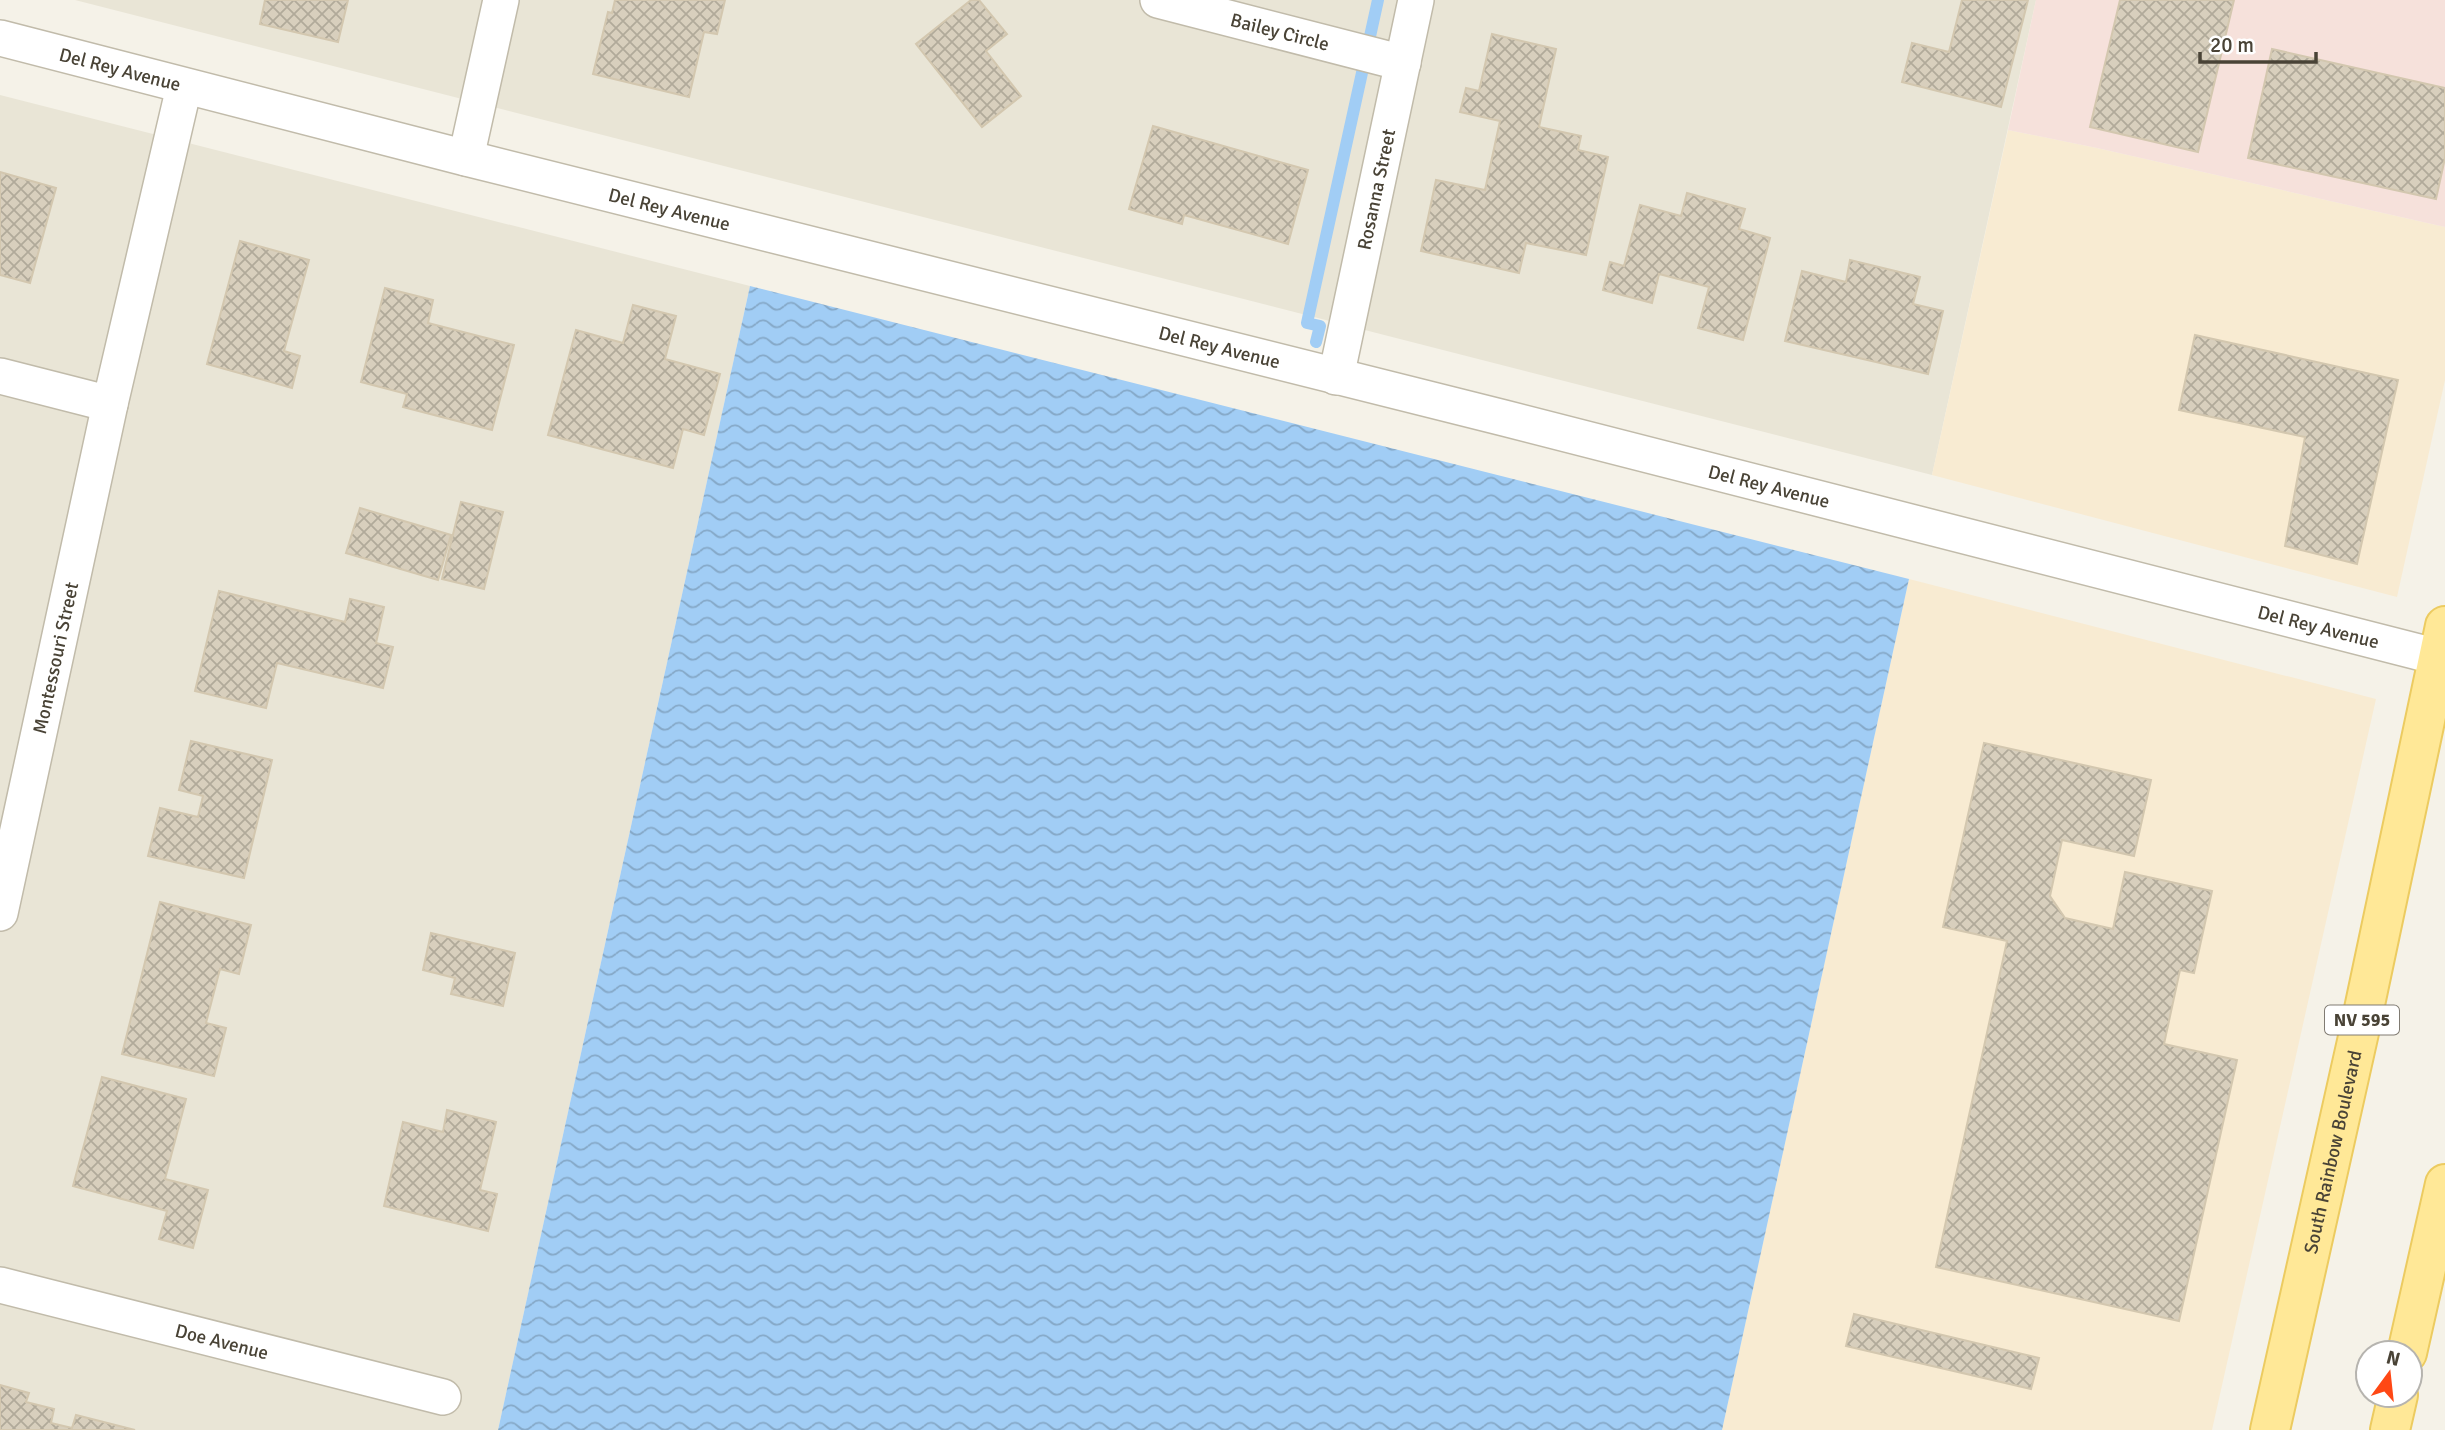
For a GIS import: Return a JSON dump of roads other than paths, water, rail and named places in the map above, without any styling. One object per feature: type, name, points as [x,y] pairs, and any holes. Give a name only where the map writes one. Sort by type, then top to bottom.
[{"type":"main road","name":"South Rainbow Boulevard","points":[[2270,1430],[2360,1028],[2442,642]]},
{"type":"main road","points":[[2410,1339],[2445,1184]]},
{"type":"main road","points":[[2390,1430],[2395,1409]]},
{"type":"street","points":[[466,158],[501,0]]},
{"type":"street","name":"Bailey Circle","points":[[1157,0],[1403,63]]},
{"type":"street","name":"Rosanna Street","points":[[1336,377],[1416,0]]},
{"type":"street","name":"Del Rey Avenue","points":[[0,38],[184,87],[1336,377],[2442,642]]},
{"type":"street","name":"Montessouri Street","points":[[0,913],[110,404],[184,87]]},
{"type":"street","points":[[0,376],[110,404]]},
{"type":"street","name":"Doe Avenue","points":[[0,1285],[443,1397]]},
{"type":"water","points":[[750,286],[1909,579],[1722,1430],[498,1430]]},
{"type":"waterway","points":[[1316,342],[1320,326],[1307,323],[1378,0]]}]
